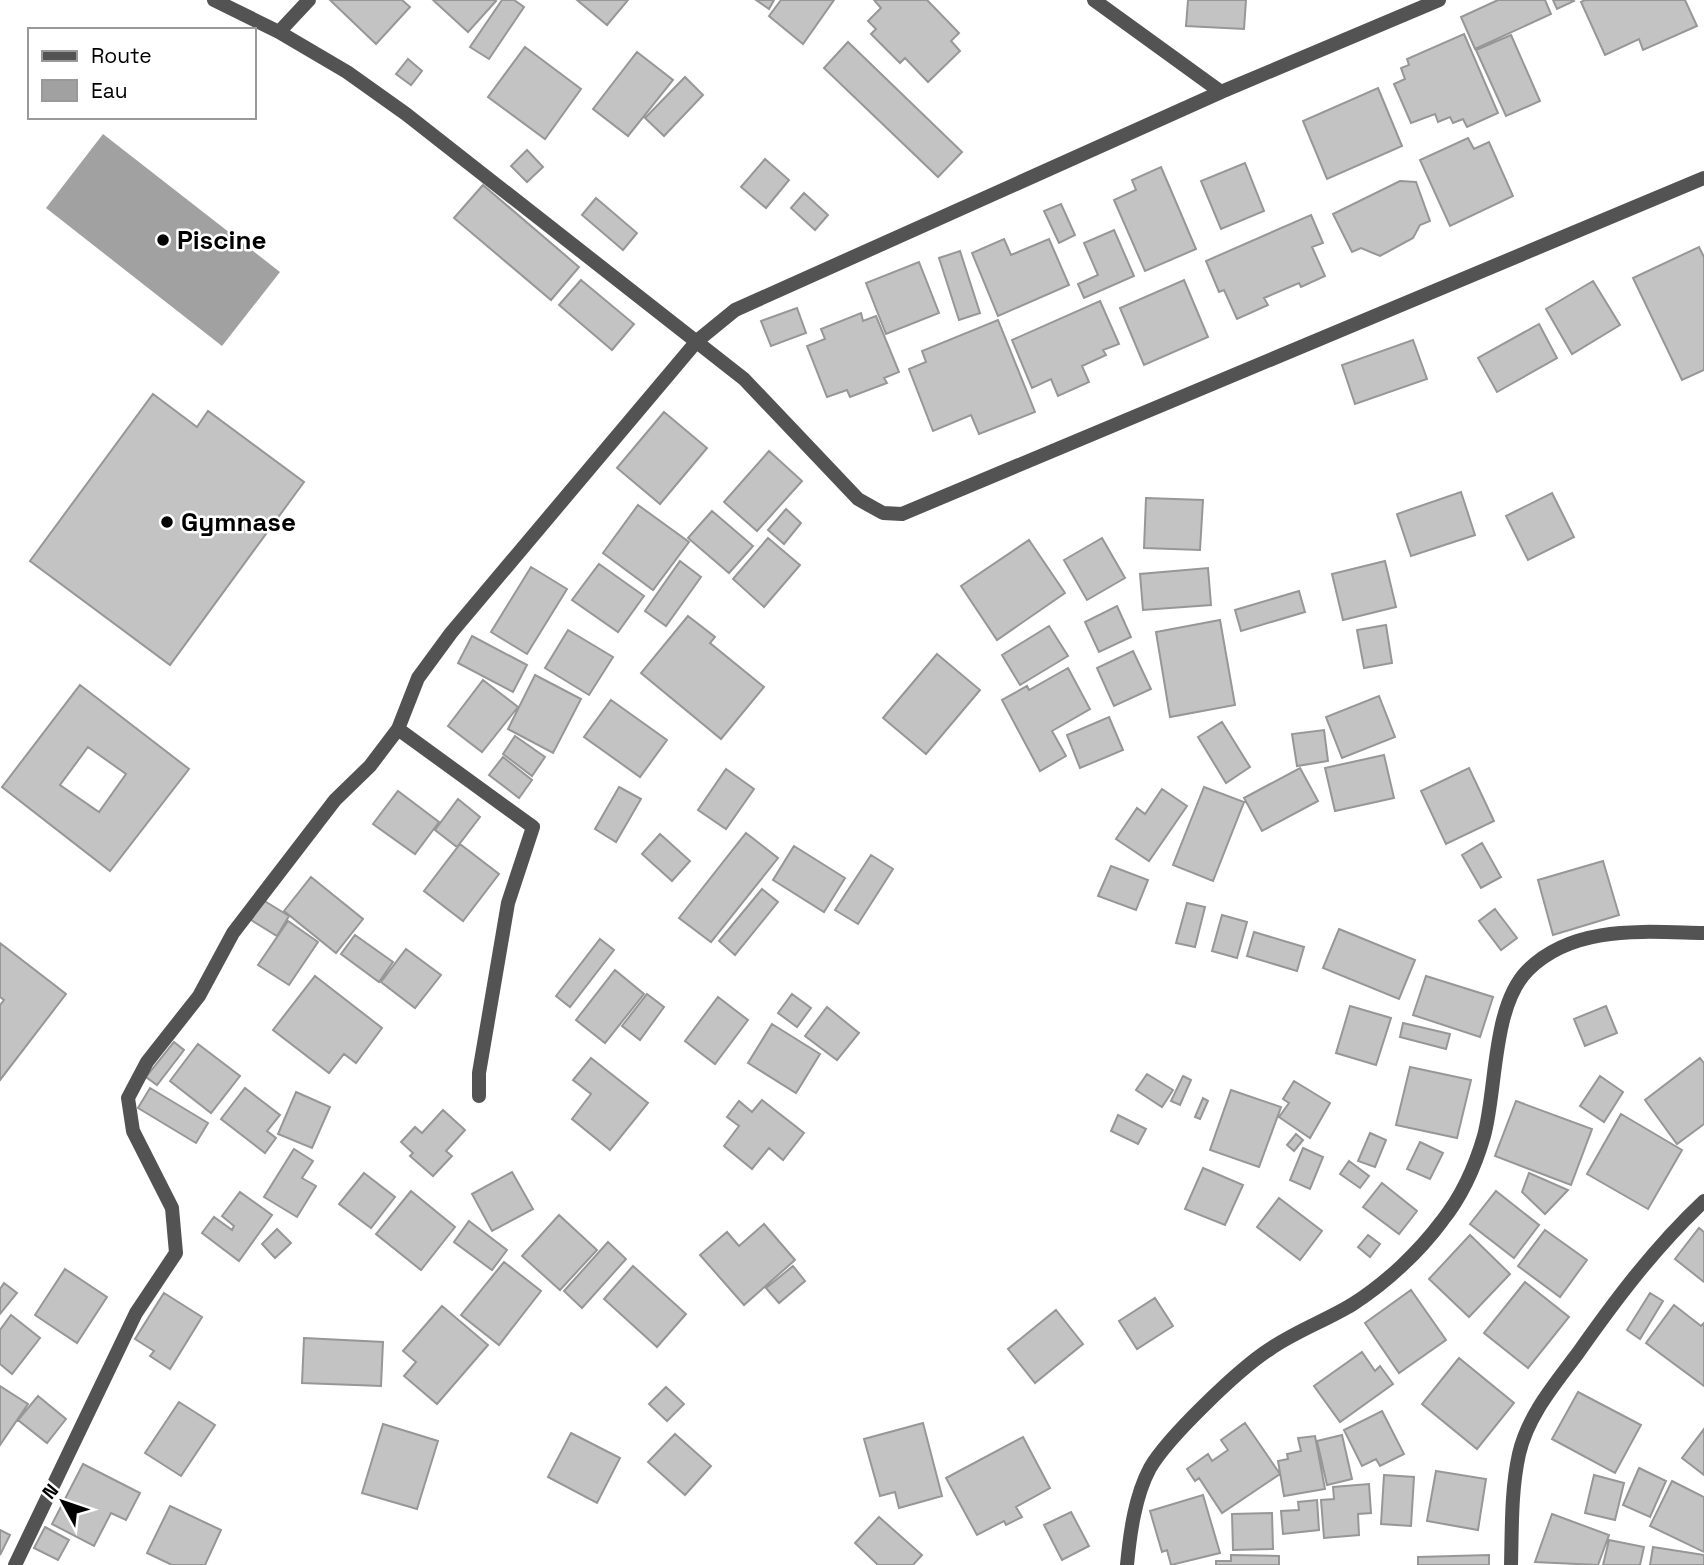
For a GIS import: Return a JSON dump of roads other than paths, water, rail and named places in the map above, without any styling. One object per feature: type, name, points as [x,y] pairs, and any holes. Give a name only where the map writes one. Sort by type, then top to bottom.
[{"type":"street","points":[[214,0],[279,32],[347,72],[406,114],[744,379],[858,499],[883,513],[902,514],[1704,178]]},
{"type":"street","points":[[279,32],[309,0]]},
{"type":"street","points":[[1094,0],[1221,92]]},
{"type":"street","points":[[15,1565],[136,1313],[176,1253],[172,1208],[133,1131],[128,1098],[147,1062],[199,996],[233,933],[335,800],[370,766],[398,729],[418,678],[451,633],[697,341],[735,310],[1221,92],[1439,0]]},
{"type":"street","points":[[398,729],[533,827],[508,903],[479,1073],[479,1096]]},
{"type":"street","points":[[1127,1565],[1131,1525],[1150,1468],[1186,1423],[1269,1349],[1354,1303],[1398,1269],[1441,1222],[1459,1196],[1484,1136],[1507,1006],[1527,970],[1559,948],[1611,932],[1704,933]]},
{"type":"street","points":[[1511,1565],[1512,1502],[1520,1451],[1539,1406],[1605,1315],[1673,1230],[1704,1201]]},
{"type":"water","name":"Piscine","points":[[103,134],[280,272],[222,346],[46,208]]},
{"type":"place","name":"Piscine","points":[[163,240]]},
{"type":"place","name":"Gymnase","points":[[167,522]]}]
